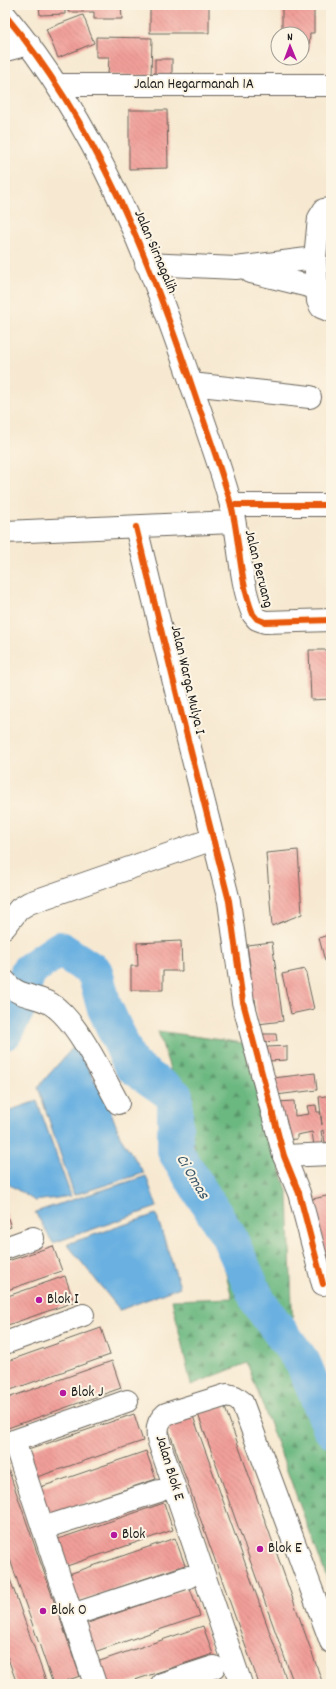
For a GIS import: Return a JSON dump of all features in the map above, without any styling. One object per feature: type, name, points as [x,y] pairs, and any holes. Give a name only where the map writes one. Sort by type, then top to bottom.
[{"type":"street","name":"Jalan Sirnagalih","points":[[5,15],[29,44],[73,108],[104,165],[169,320],[232,514]]},
{"type":"street","points":[[5,50],[29,44]]},
{"type":"street","name":"Jalan Hegarmanah 1A","points":[[57,85],[331,85]]},
{"type":"street","points":[[328,209],[319,218],[315,258],[318,301],[321,307],[331,311]]},
{"type":"street","points":[[146,264],[236,268],[315,258]]},
{"type":"street","points":[[236,268],[317,288]]},
{"type":"street","points":[[191,384],[310,397]]},
{"type":"street","points":[[5,532],[136,527],[232,514],[331,505]]},
{"type":"street","name":"Jalan Beruang","points":[[232,514],[250,607],[257,619],[265,622],[331,620]]},
{"type":"street","name":"Jalan Warga Mulya I","points":[[136,527],[229,901],[243,1002],[284,1156],[299,1193],[323,1284]]},
{"type":"street","points":[[5,927],[19,908],[29,903],[213,839]]},
{"type":"street","points":[[9,986],[51,1004],[61,1012],[77,1032],[118,1103]]},
{"type":"street","points":[[284,1156],[331,1154]]},
{"type":"street","points":[[5,1248],[32,1238]]},
{"type":"street","points":[[5,1343],[83,1315]]},
{"type":"street","name":"Jalan Blok E","points":[[241,1684],[158,1439],[157,1427],[160,1419],[166,1414],[227,1396],[236,1397],[242,1402],[331,1642]]},
{"type":"street","points":[[95,1684],[42,1528],[9,1442],[127,1402]]},
{"type":"street","points":[[42,1528],[159,1491]]},
{"type":"street","points":[[72,1615],[188,1577]]},
{"type":"street","points":[[162,1684],[214,1667]]},
{"type":"green space","points":[[158,1031],[243,1043],[288,1194],[294,1362],[331,1457],[331,1589],[247,1363],[191,1385],[172,1300],[232,1298],[194,1145]]},
{"type":"water","points":[[75,1045],[108,1104],[120,1136],[144,1173],[74,1195],[38,1087]]},
{"type":"water","points":[[37,1101],[71,1196],[35,1201],[5,1182],[5,1112]]},
{"type":"water","points":[[146,1176],[157,1207],[53,1243],[35,1212]]},
{"type":"water","points":[[156,1214],[180,1287],[120,1310],[67,1244]]},
{"type":"building","points":[[39,5],[65,5],[65,14],[40,15]]},
{"type":"building","points":[[68,5],[121,5],[122,19],[94,19],[94,12],[68,12]]},
{"type":"building","points":[[150,5],[209,5],[209,33],[150,33]]},
{"type":"building","points":[[282,5],[314,5],[314,33],[310,33],[310,26],[282,26]]},
{"type":"building","points":[[83,15],[94,43],[58,58],[46,29]]},
{"type":"building","points":[[96,37],[152,38],[151,76],[108,75],[109,57],[96,57]]},
{"type":"building","points":[[155,59],[172,59],[172,79],[155,79]]},
{"type":"building","points":[[129,110],[167,110],[168,168],[129,169]]},
{"type":"building","points":[[309,650],[331,650],[331,699],[311,700]]},
{"type":"building","points":[[298,850],[302,914],[272,926],[266,853]]},
{"type":"building","points":[[331,934],[331,959],[325,961],[319,938]]},
{"type":"building","points":[[181,941],[182,971],[163,971],[163,990],[131,990],[131,966],[138,966],[137,943]]},
{"type":"building","points":[[272,942],[283,1021],[258,1024],[255,999],[245,1000],[243,973],[251,973],[247,945]]},
{"type":"building","points":[[305,969],[314,1009],[291,1014],[282,974]]},
{"type":"building","points":[[259,1034],[276,1034],[277,1041],[259,1042]]},
{"type":"building","points":[[287,1046],[287,1060],[268,1061],[267,1047]]},
{"type":"building","points":[[315,1073],[317,1090],[276,1095],[274,1078]]},
{"type":"building","points":[[331,1095],[331,1143],[325,1143],[323,1130],[321,1131],[323,1145],[314,1146],[312,1132],[297,1135],[297,1139],[280,1140],[277,1102],[294,1101],[295,1116],[309,1114],[307,1106],[316,1105],[317,1112],[320,1112],[322,1125],[319,1097]]},
{"type":"building","points":[[331,1195],[331,1261],[321,1263],[308,1200]]},
{"type":"building","points":[[5,1210],[11,1227],[5,1229]]},
{"type":"building","name":"Blok I","points":[[53,1246],[62,1271],[5,1291],[5,1262]]},
{"type":"building","name":"Blok I","points":[[65,1276],[74,1302],[5,1326],[5,1297]]},
{"type":"building","name":"Blok J","points":[[101,1328],[110,1355],[5,1392],[5,1362]]},
{"type":"building","name":"Blok J","points":[[112,1361],[121,1388],[5,1429],[5,1399]]},
{"type":"building","name":"Blok E","points":[[224,1405],[323,1684],[294,1684],[198,1414]]},
{"type":"building","points":[[134,1414],[143,1441],[34,1478],[25,1451]]},
{"type":"building","name":"Blok E","points":[[193,1416],[288,1684],[259,1684],[167,1425]]},
{"type":"building","name":"Blok","points":[[146,1451],[156,1479],[47,1516],[38,1488]]},
{"type":"building","name":"Blok O","points":[[5,1460],[80,1676],[57,1684],[53,1684],[5,1545]]},
{"type":"building","name":"Blok","points":[[164,1503],[173,1530],[64,1567],[55,1540]]},
{"type":"building","name":"Blok","points":[[175,1538],[185,1565],[76,1602],[66,1575]]},
{"type":"building","name":"Blok O","points":[[5,1565],[47,1684],[17,1684],[5,1650]]},
{"type":"building","points":[[190,1588],[200,1616],[91,1653],[82,1625]]},
{"type":"building","points":[[203,1626],[213,1654],[123,1684],[102,1684],[94,1663]]},
{"type":"waterway","name":"Ci Omas","points":[[5,1032],[19,1005],[28,971],[60,949],[95,972],[104,1006],[131,1065],[175,1096],[175,1151],[229,1237],[259,1303],[303,1363],[331,1429]]},
{"type":"cycle path","points":[[5,15],[38,57],[94,148],[118,196],[139,244],[178,344],[223,477],[234,518],[245,588],[253,614],[257,619],[265,622],[331,620]]},
{"type":"cycle path","points":[[231,505],[331,505]]},
{"type":"cycle path","points":[[136,527],[229,901],[243,1002],[284,1156],[299,1193],[323,1284]]},
{"type":"place","name":"Blok I","points":[[39,1300]]},
{"type":"place","name":"Blok J","points":[[63,1393]]},
{"type":"place","name":"Blok","points":[[114,1535]]},
{"type":"place","name":"Blok E","points":[[260,1549]]},
{"type":"place","name":"Blok O","points":[[43,1611]]}]
